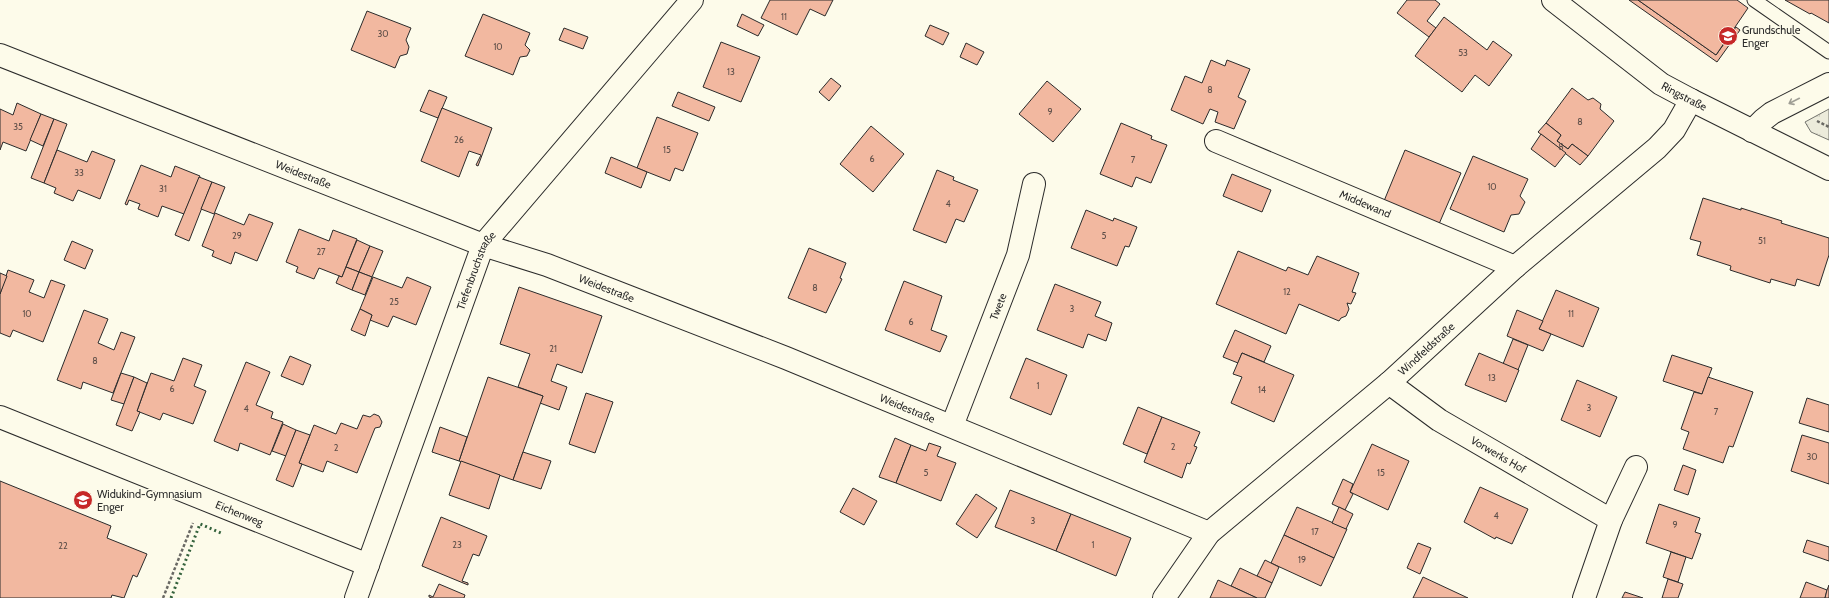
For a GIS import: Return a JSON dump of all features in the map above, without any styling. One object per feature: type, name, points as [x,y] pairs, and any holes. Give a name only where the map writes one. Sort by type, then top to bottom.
[{"type":"street","name":"Tiefenbruchstraße","points":[[356,598],[483,246],[692,0]]},
{"type":"street","name":"Ringstraße","points":[[1553,0],[1662,84],[1829,169]]},
{"type":"street","name":"Weidestraße","points":[[0,55],[483,246],[547,265],[952,426],[1209,533]]},
{"type":"street","points":[[1752,131],[1772,113],[1829,84]]},
{"type":"street","name":"Windfeldstraße","points":[[1164,598],[1209,533],[1389,383],[1515,268],[1657,148],[1674,130],[1691,100]]},
{"type":"street","name":"Middewand","points":[[1216,141],[1515,268]]},
{"type":"street","name":"Twete","points":[[952,426],[1018,255],[1034,184]]},
{"type":"street","name":"Vorwerks Hof","points":[[1389,383],[1439,420],[1611,520]]},
{"type":"street","name":"Eichenweg","points":[[0,417],[368,565]]},
{"type":"street","points":[[1584,598],[1611,520],[1636,467]]},
{"type":"lane","points":[[1754,0],[1829,52]]},
{"type":"path","points":[[163,598],[203,498]]},
{"type":"green space","points":[[1829,109],[1829,140],[1811,132],[1805,122]]},
{"type":"building","points":[[770,0],[833,0],[825,16],[810,9],[797,35],[761,18]]},
{"type":"building","points":[[1407,0],[1435,0],[1440,4],[1427,21],[1436,28],[1429,37],[1397,13]]},
{"type":"building","points":[[1629,0],[1638,0],[1716,55],[1736,27],[1740,30],[1717,62]]},
{"type":"building","points":[[1638,0],[1737,0],[1748,8],[1716,55]]},
{"type":"building","points":[[1785,0],[1829,0],[1829,23],[1811,13],[1810,14]]},
{"type":"building","points":[[367,11],[411,28],[406,40],[409,47],[407,54],[400,56],[395,68],[351,50]]},
{"type":"building","points":[[483,14],[530,33],[525,45],[530,50],[527,56],[520,57],[513,75],[465,56]]},
{"type":"building","points":[[742,14],[764,25],[758,36],[737,26]]},
{"type":"building","points":[[1444,17],[1487,50],[1493,41],[1512,55],[1489,86],[1475,75],[1462,92],[1415,56]]},
{"type":"building","points":[[930,25],[949,33],[943,45],[925,36]]},
{"type":"building","points":[[564,28],[588,37],[583,49],[559,40]]},
{"type":"building","points":[[721,42],[760,57],[741,102],[703,87]]},
{"type":"building","points":[[966,43],[984,52],[977,65],[960,57]]},
{"type":"building","points":[[1211,60],[1225,66],[1227,60],[1250,69],[1238,97],[1246,101],[1234,129],[1215,122],[1218,112],[1210,109],[1203,124],[1171,110],[1185,76],[1202,83]]},
{"type":"building","points":[[831,78],[841,86],[829,101],[819,92]]},
{"type":"building","points":[[1047,81],[1081,109],[1053,142],[1019,114]]},
{"type":"building","points":[[1572,88],[1588,100],[1593,98],[1601,104],[1600,109],[1614,121],[1588,156],[1572,144],[1568,149],[1557,141],[1561,135],[1546,123]]},
{"type":"building","points":[[429,90],[447,97],[438,118],[420,111]]},
{"type":"building","points":[[678,92],[715,107],[709,121],[672,106]]},
{"type":"building","points":[[17,103],[41,114],[26,151],[3,142],[0,150],[0,109],[13,115]]},
{"type":"building","points":[[442,108],[492,128],[478,166],[476,165],[481,155],[469,151],[459,177],[421,161]]},
{"type":"building","points":[[41,114],[54,119],[43,146],[30,140]]},
{"type":"building","points":[[657,117],[698,133],[683,171],[675,168],[670,181],[637,168]]},
{"type":"building","points":[[54,119],[67,124],[44,183],[31,178]]},
{"type":"building","points":[[1121,123],[1152,136],[1151,139],[1167,145],[1151,183],[1136,177],[1132,187],[1100,174]]},
{"type":"building","points":[[1546,123],[1561,135],[1557,141],[1568,149],[1572,144],[1588,156],[1580,165],[1538,132]]},
{"type":"building","points":[[871,126],[904,154],[873,192],[840,164]]},
{"type":"building","points":[[1541,134],[1566,153],[1555,167],[1531,149]]},
{"type":"building","points":[[57,150],[87,162],[92,151],[115,160],[100,199],[78,190],[73,201],[54,193],[56,188],[44,183]]},
{"type":"building","points":[[1405,150],[1461,173],[1439,224],[1384,201]]},
{"type":"building","points":[[1473,156],[1528,179],[1520,196],[1525,202],[1519,214],[1511,215],[1504,232],[1450,209]]},
{"type":"building","points":[[611,157],[647,172],[641,188],[605,173]]},
{"type":"building","points":[[141,165],[171,177],[175,166],[200,176],[184,214],[162,206],[158,217],[138,209],[140,204],[129,200],[127,205],[125,204]]},
{"type":"building","points":[[937,170],[954,177],[953,180],[978,190],[964,222],[956,219],[946,243],[913,230]]},
{"type":"building","points":[[1232,174],[1271,190],[1262,212],[1223,196]]},
{"type":"building","points":[[199,177],[212,182],[189,241],[175,235]]},
{"type":"building","points":[[212,182],[225,187],[214,214],[201,209]]},
{"type":"building","points":[[1703,198],[1782,221],[1781,223],[1829,238],[1829,255],[1819,286],[1797,279],[1795,286],[1771,279],[1770,283],[1730,270],[1731,266],[1697,255],[1701,242],[1690,239]]},
{"type":"building","points":[[1086,210],[1113,221],[1114,218],[1137,227],[1129,247],[1125,246],[1117,266],[1071,248]]},
{"type":"building","points":[[215,213],[244,225],[249,214],[273,223],[257,261],[235,252],[231,264],[212,256],[214,251],[202,246]]},
{"type":"building","points":[[299,229],[329,241],[333,230],[357,239],[342,277],[319,268],[314,279],[296,272],[298,267],[286,262]]},
{"type":"building","points":[[357,240],[370,246],[359,272],[346,267]]},
{"type":"building","points":[[72,241],[93,250],[85,269],[64,260]]},
{"type":"building","points":[[370,246],[383,251],[372,277],[359,272]]},
{"type":"building","points":[[809,248],[846,263],[840,278],[842,279],[826,313],[788,298]]},
{"type":"building","points":[[1238,251],[1286,271],[1288,267],[1308,275],[1317,256],[1359,273],[1352,292],[1356,293],[1351,304],[1347,303],[1349,309],[1346,316],[1341,318],[1339,321],[1299,304],[1286,334],[1216,304]]},
{"type":"building","points":[[346,267],[359,272],[352,290],[336,283],[339,276],[342,277]]},
{"type":"building","points":[[8,270],[34,280],[29,292],[44,298],[51,280],[65,285],[43,342],[13,330],[10,337],[0,333],[0,294]]},
{"type":"building","points":[[359,272],[372,277],[365,295],[352,290]]},
{"type":"building","points":[[0,273],[7,276],[0,294]]},
{"type":"building","points":[[373,277],[402,288],[407,277],[431,287],[416,325],[393,316],[388,327],[370,320],[372,315],[360,309]]},
{"type":"building","points":[[904,281],[942,296],[931,330],[947,336],[940,352],[885,330]]},
{"type":"building","points":[[1055,284],[1101,302],[1095,316],[1112,323],[1106,341],[1088,334],[1083,348],[1037,330]]},
{"type":"building","points":[[519,287],[602,316],[582,373],[557,364],[551,381],[567,387],[559,410],[540,403],[543,396],[518,387],[530,354],[500,344]]},
{"type":"building","points":[[1556,290],[1599,308],[1583,347],[1539,329]]},
{"type":"building","points":[[360,309],[372,315],[365,336],[351,330]]},
{"type":"building","points":[[84,310],[108,319],[98,343],[114,350],[121,332],[135,337],[113,393],[83,382],[81,389],[57,380]]},
{"type":"building","points":[[1517,310],[1543,321],[1539,329],[1551,334],[1543,351],[1507,336]]},
{"type":"building","points":[[1235,330],[1271,346],[1264,362],[1242,353],[1238,363],[1223,357]]},
{"type":"building","points":[[1513,339],[1528,345],[1518,370],[1503,364]]},
{"type":"building","points":[[1242,353],[1294,375],[1274,422],[1231,403],[1242,377],[1233,374]]},
{"type":"building","points":[[1479,353],[1519,370],[1506,402],[1465,385]]},
{"type":"building","points":[[1672,355],[1712,368],[1702,394],[1663,381]]},
{"type":"building","points":[[290,356],[311,365],[303,385],[281,376]]},
{"type":"building","points":[[183,358],[202,365],[194,386],[206,391],[193,424],[163,413],[160,420],[137,411],[151,373],[174,381]]},
{"type":"building","points":[[1026,358],[1067,375],[1051,415],[1010,398]]},
{"type":"building","points":[[246,362],[270,372],[256,405],[273,412],[271,418],[283,422],[270,455],[240,443],[238,451],[214,441]]},
{"type":"building","points":[[121,373],[134,377],[124,404],[111,400]]},
{"type":"building","points":[[134,377],[147,383],[137,411],[140,412],[132,431],[116,425]]},
{"type":"building","points":[[488,377],[543,396],[513,480],[459,461]]},
{"type":"building","points":[[1708,377],[1753,392],[1733,447],[1729,446],[1723,463],[1683,449],[1689,432],[1681,429],[1694,392],[1702,394]]},
{"type":"building","points":[[1577,380],[1617,397],[1600,437],[1561,420]]},
{"type":"building","points":[[586,393],[613,402],[595,453],[569,444]]},
{"type":"building","points":[[1807,398],[1829,405],[1829,432],[1799,423]]},
{"type":"building","points":[[1138,407],[1162,417],[1147,454],[1123,444]]},
{"type":"building","points":[[374,414],[379,416],[382,422],[380,427],[375,428],[357,473],[327,461],[323,472],[299,463],[314,425],[336,434],[341,423],[357,429],[363,415],[370,417]]},
{"type":"building","points":[[1162,417],[1200,432],[1194,446],[1197,447],[1190,464],[1187,463],[1182,478],[1144,462]]},
{"type":"building","points":[[283,424],[296,430],[286,456],[272,451]]},
{"type":"building","points":[[440,427],[467,437],[459,461],[432,452]]},
{"type":"building","points":[[296,430],[310,435],[299,463],[302,464],[293,487],[276,480]]},
{"type":"building","points":[[1802,435],[1829,443],[1829,484],[1791,471]]},
{"type":"building","points":[[895,438],[911,445],[896,483],[879,477]]},
{"type":"building","points":[[929,443],[941,447],[937,456],[956,463],[941,501],[896,483],[911,445],[926,451]]},
{"type":"building","points":[[1372,444],[1409,461],[1388,510],[1350,492]]},
{"type":"building","points":[[523,452],[551,461],[541,489],[513,480]]},
{"type":"building","points":[[461,461],[500,475],[489,509],[449,495]]},
{"type":"building","points":[[1683,465],[1696,470],[1688,495],[1674,490]]},
{"type":"building","points":[[1343,479],[1353,484],[1350,492],[1353,494],[1345,510],[1332,504]]},
{"type":"building","points":[[0,481],[111,526],[107,538],[147,554],[137,577],[133,575],[124,598],[112,595],[111,598],[0,598]]},
{"type":"building","points":[[1480,487],[1528,509],[1512,544],[1496,537],[1495,539],[1464,522]]},
{"type":"building","points":[[853,488],[877,501],[864,525],[840,512]]},
{"type":"building","points":[[1010,490],[1071,514],[1056,551],[995,527]]},
{"type":"building","points":[[976,494],[997,508],[977,538],[956,524]]},
{"type":"building","points":[[1659,504],[1700,518],[1695,532],[1701,534],[1692,559],[1646,543]]},
{"type":"building","points":[[1297,507],[1347,529],[1334,558],[1284,535]]},
{"type":"building","points":[[1339,507],[1353,514],[1346,529],[1332,523]]},
{"type":"building","points":[[1071,514],[1131,538],[1116,576],[1056,551]]},
{"type":"building","points":[[441,517],[487,536],[479,556],[473,554],[462,581],[468,583],[468,585],[422,566]]},
{"type":"building","points":[[1284,535],[1334,558],[1321,586],[1271,563]]},
{"type":"building","points":[[1807,540],[1829,547],[1829,561],[1803,552]]},
{"type":"building","points":[[1418,543],[1431,548],[1420,574],[1407,568]]},
{"type":"building","points":[[1671,552],[1686,557],[1678,582],[1663,577]]},
{"type":"building","points":[[1265,560],[1279,567],[1272,583],[1257,576]]},
{"type":"building","points":[[1240,568],[1272,583],[1265,598],[1257,598],[1231,586]]},
{"type":"building","points":[[1423,577],[1468,598],[1413,598]]},
{"type":"building","points":[[1668,579],[1683,584],[1678,598],[1662,598]]},
{"type":"building","points":[[1218,580],[1257,598],[1210,598]]},
{"type":"building","points":[[1806,582],[1827,590],[1825,598],[1800,598]]},
{"type":"building","points":[[439,584],[465,595],[464,598],[429,597],[429,595],[433,597]]},
{"type":"building","points":[[1829,585],[1829,598],[1825,598],[1827,590]]},
{"type":"building","points":[[1625,592],[1643,598],[1622,598]]},
{"type":"hedge","points":[[171,598],[200,524],[221,533]]},
{"type":"place","name":"Grundschule Enger","points":[[1728,36]]},
{"type":"place","name":"Widukind-Gymnasium Enger","points":[[83,500]]}]
